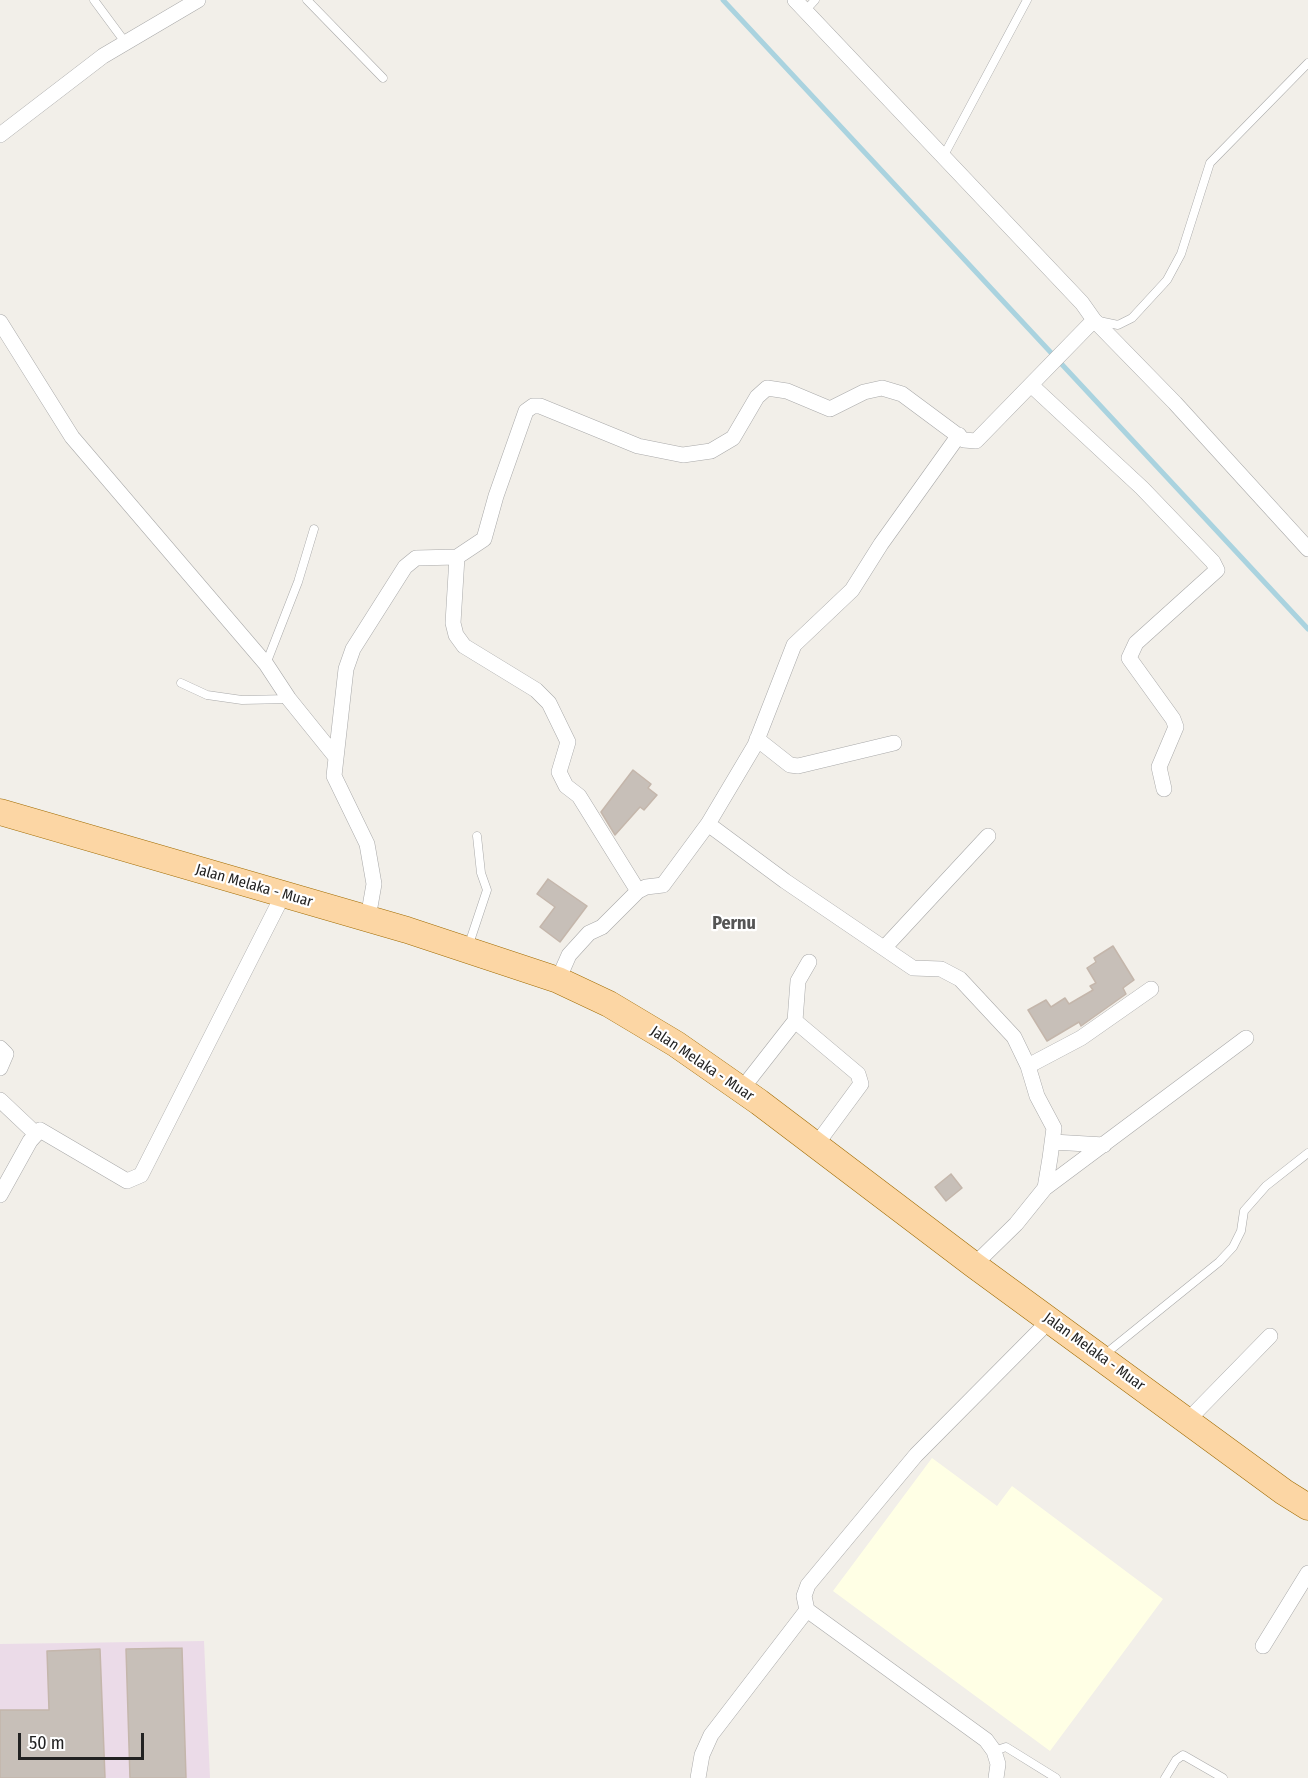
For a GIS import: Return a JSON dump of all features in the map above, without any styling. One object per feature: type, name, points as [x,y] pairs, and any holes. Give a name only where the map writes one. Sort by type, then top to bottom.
[{"type":"main road","name":"Jalan Melaka - Muar","points":[[0,812],[283,895],[368,918],[470,941],[564,968],[609,1004],[676,1044],[741,1090],[974,1265],[1308,1507]]},
{"type":"street","points":[[0,135],[125,42],[198,0]]},
{"type":"street","points":[[805,4],[943,157],[1082,303],[1094,320],[1175,403],[1308,549]]},
{"type":"street","points":[[368,918],[374,884],[367,844],[334,776],[334,756],[346,669],[353,649],[405,567],[416,558],[457,556],[484,539],[495,496],[526,411],[533,406],[540,406],[638,446],[683,455],[711,451],[733,438],[757,397],[767,388],[787,391],[830,409],[864,392],[882,388],[902,394],[964,440],[976,441],[1094,320]]},
{"type":"street","points":[[0,322],[49,404],[72,437],[266,664],[289,699],[334,756]]},
{"type":"street","points":[[1031,385],[1142,488],[1213,562],[1217,570],[1136,643],[1129,658],[1173,718],[1176,727],[1159,767],[1164,789]]},
{"type":"street","points":[[564,968],[589,933],[602,927],[638,891],[646,887],[663,885],[708,824],[757,739],[794,645],[852,590],[959,435]]},
{"type":"street","points":[[457,556],[453,623],[456,635],[464,646],[536,690],[549,703],[568,742],[559,772],[566,786],[579,796],[638,891]]},
{"type":"street","points":[[757,739],[790,765],[798,766],[894,743]]},
{"type":"street","points":[[708,824],[785,881],[913,968],[941,969],[960,979],[1014,1037],[1029,1066],[1037,1096],[1054,1128],[1045,1188]]},
{"type":"street","points":[[885,947],[988,836]]},
{"type":"street","points":[[0,1195],[35,1134],[40,1130],[127,1180],[141,1175],[283,895]]},
{"type":"street","points":[[741,1090],[795,1021],[798,981],[809,962]]},
{"type":"street","points":[[1029,1066],[1081,1038],[1151,989]]},
{"type":"street","points":[[795,1021],[858,1074],[861,1084],[816,1145]]},
{"type":"street","points":[[974,1265],[1016,1224],[1045,1188],[1246,1038]]},
{"type":"street","points":[[0,1048],[6,1054],[0,1068]]},
{"type":"street","points":[[0,1100],[35,1134]]},
{"type":"street","points":[[1053,1142],[1104,1145]]},
{"type":"street","points":[[996,1778],[998,1764],[994,1751],[986,1740],[807,1610],[804,1596],[808,1585],[916,1455],[1050,1320]]},
{"type":"street","points":[[1187,1421],[1270,1336]]},
{"type":"street","points":[[1263,1646],[1308,1573]]},
{"type":"street","points":[[698,1778],[702,1755],[711,1735],[807,1610]]},
{"type":"lane","points":[[94,0],[125,42]]},
{"type":"lane","points":[[308,0],[383,78]]},
{"type":"lane","points":[[943,157],[1027,0]]},
{"type":"lane","points":[[1094,320],[1118,325],[1132,318],[1167,280],[1181,254],[1210,163],[1308,63]]},
{"type":"lane","points":[[266,664],[298,582],[314,529]]},
{"type":"lane","points":[[181,683],[207,695],[242,700],[289,699]]},
{"type":"lane","points":[[470,941],[487,890],[481,873],[477,836]]},
{"type":"lane","points":[[1101,1358],[1219,1262],[1237,1239],[1244,1211],[1266,1186],[1308,1153]]},
{"type":"lane","points":[[994,1751],[1006,1746],[1056,1778]]},
{"type":"lane","points":[[1165,1778],[1176,1760],[1183,1755],[1223,1778]]},
{"type":"shaded area","points":[[932,1458],[997,1506],[1012,1486],[1163,1599],[1050,1751],[833,1591]]},
{"type":"shaded area","points":[[204,1641],[210,1778],[0,1778],[0,1644]]},
{"type":"building","points":[[633,770],[651,784],[648,788],[657,795],[644,810],[640,807],[615,835],[601,812]]},
{"type":"building","points":[[548,879],[587,906],[560,942],[540,927],[555,907],[537,894]]},
{"type":"building","points":[[1113,946],[1134,980],[1123,988],[1126,994],[1081,1026],[1079,1022],[1047,1041],[1028,1010],[1046,1000],[1051,1007],[1065,998],[1069,1004],[1093,990],[1090,986],[1096,983],[1087,968],[1096,962],[1094,958]]},
{"type":"building","points":[[951,1174],[962,1188],[946,1201],[935,1187]]},
{"type":"building","points":[[182,1648],[186,1778],[130,1778],[126,1649]]},
{"type":"building","points":[[100,1649],[105,1778],[0,1778],[0,1710],[49,1710],[47,1651]]},
{"type":"waterway","points":[[723,0],[1308,629]]},
{"type":"district","name":"Pernu","points":[[734,924]]}]
